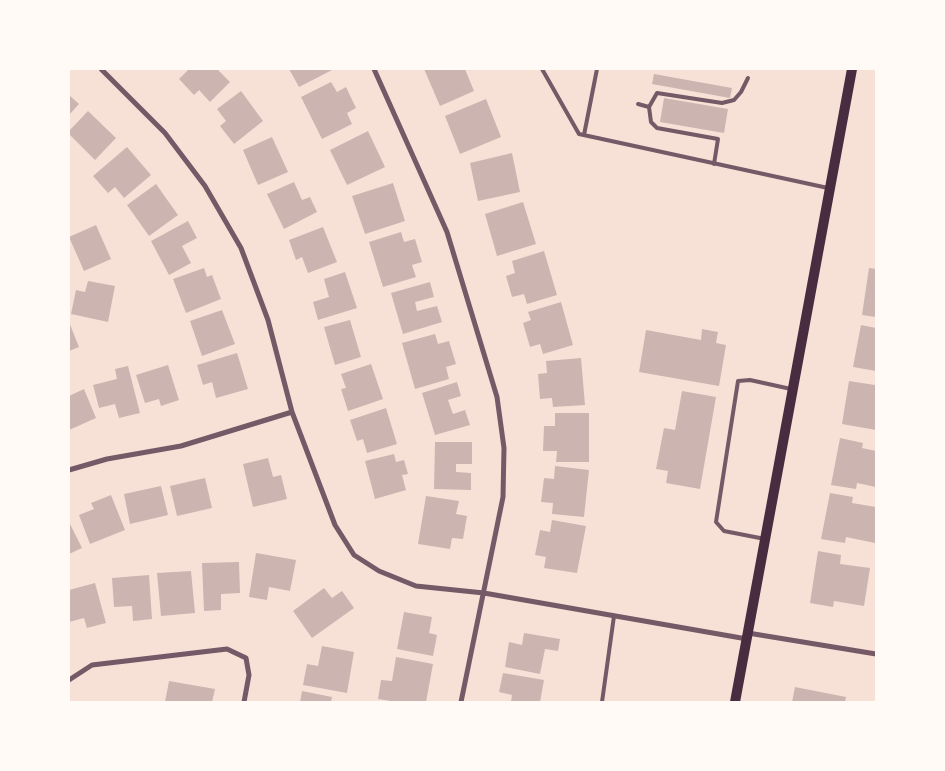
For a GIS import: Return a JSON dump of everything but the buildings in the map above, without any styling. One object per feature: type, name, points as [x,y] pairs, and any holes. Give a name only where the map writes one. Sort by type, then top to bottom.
[{"type":"main road","points":[[735,702],[852,69]]},
{"type":"street","points":[[101,69],[165,133],[205,186],[241,248],[268,320],[292,412],[335,525],[354,555],[379,571],[416,586],[484,593],[614,616],[876,654]]},
{"type":"street","points":[[374,69],[447,232],[497,396],[504,448],[503,497],[461,702]]},
{"type":"street","points":[[69,470],[107,459],[181,446],[292,412]]},
{"type":"street","points":[[69,680],[92,665],[227,649],[246,658],[249,675],[244,702]]},
{"type":"lane","points":[[542,69],[579,134],[830,189]]},
{"type":"lane","points":[[584,135],[597,69]]},
{"type":"lane","points":[[714,164],[718,139],[657,128],[651,122],[649,107],[657,93],[722,103],[734,100],[741,92],[748,78]]},
{"type":"lane","points":[[638,104],[649,107]]},
{"type":"lane","points":[[765,540],[724,531],[716,522],[738,380],[750,380],[793,389]]},
{"type":"lane","points":[[602,702],[614,616]]}]
